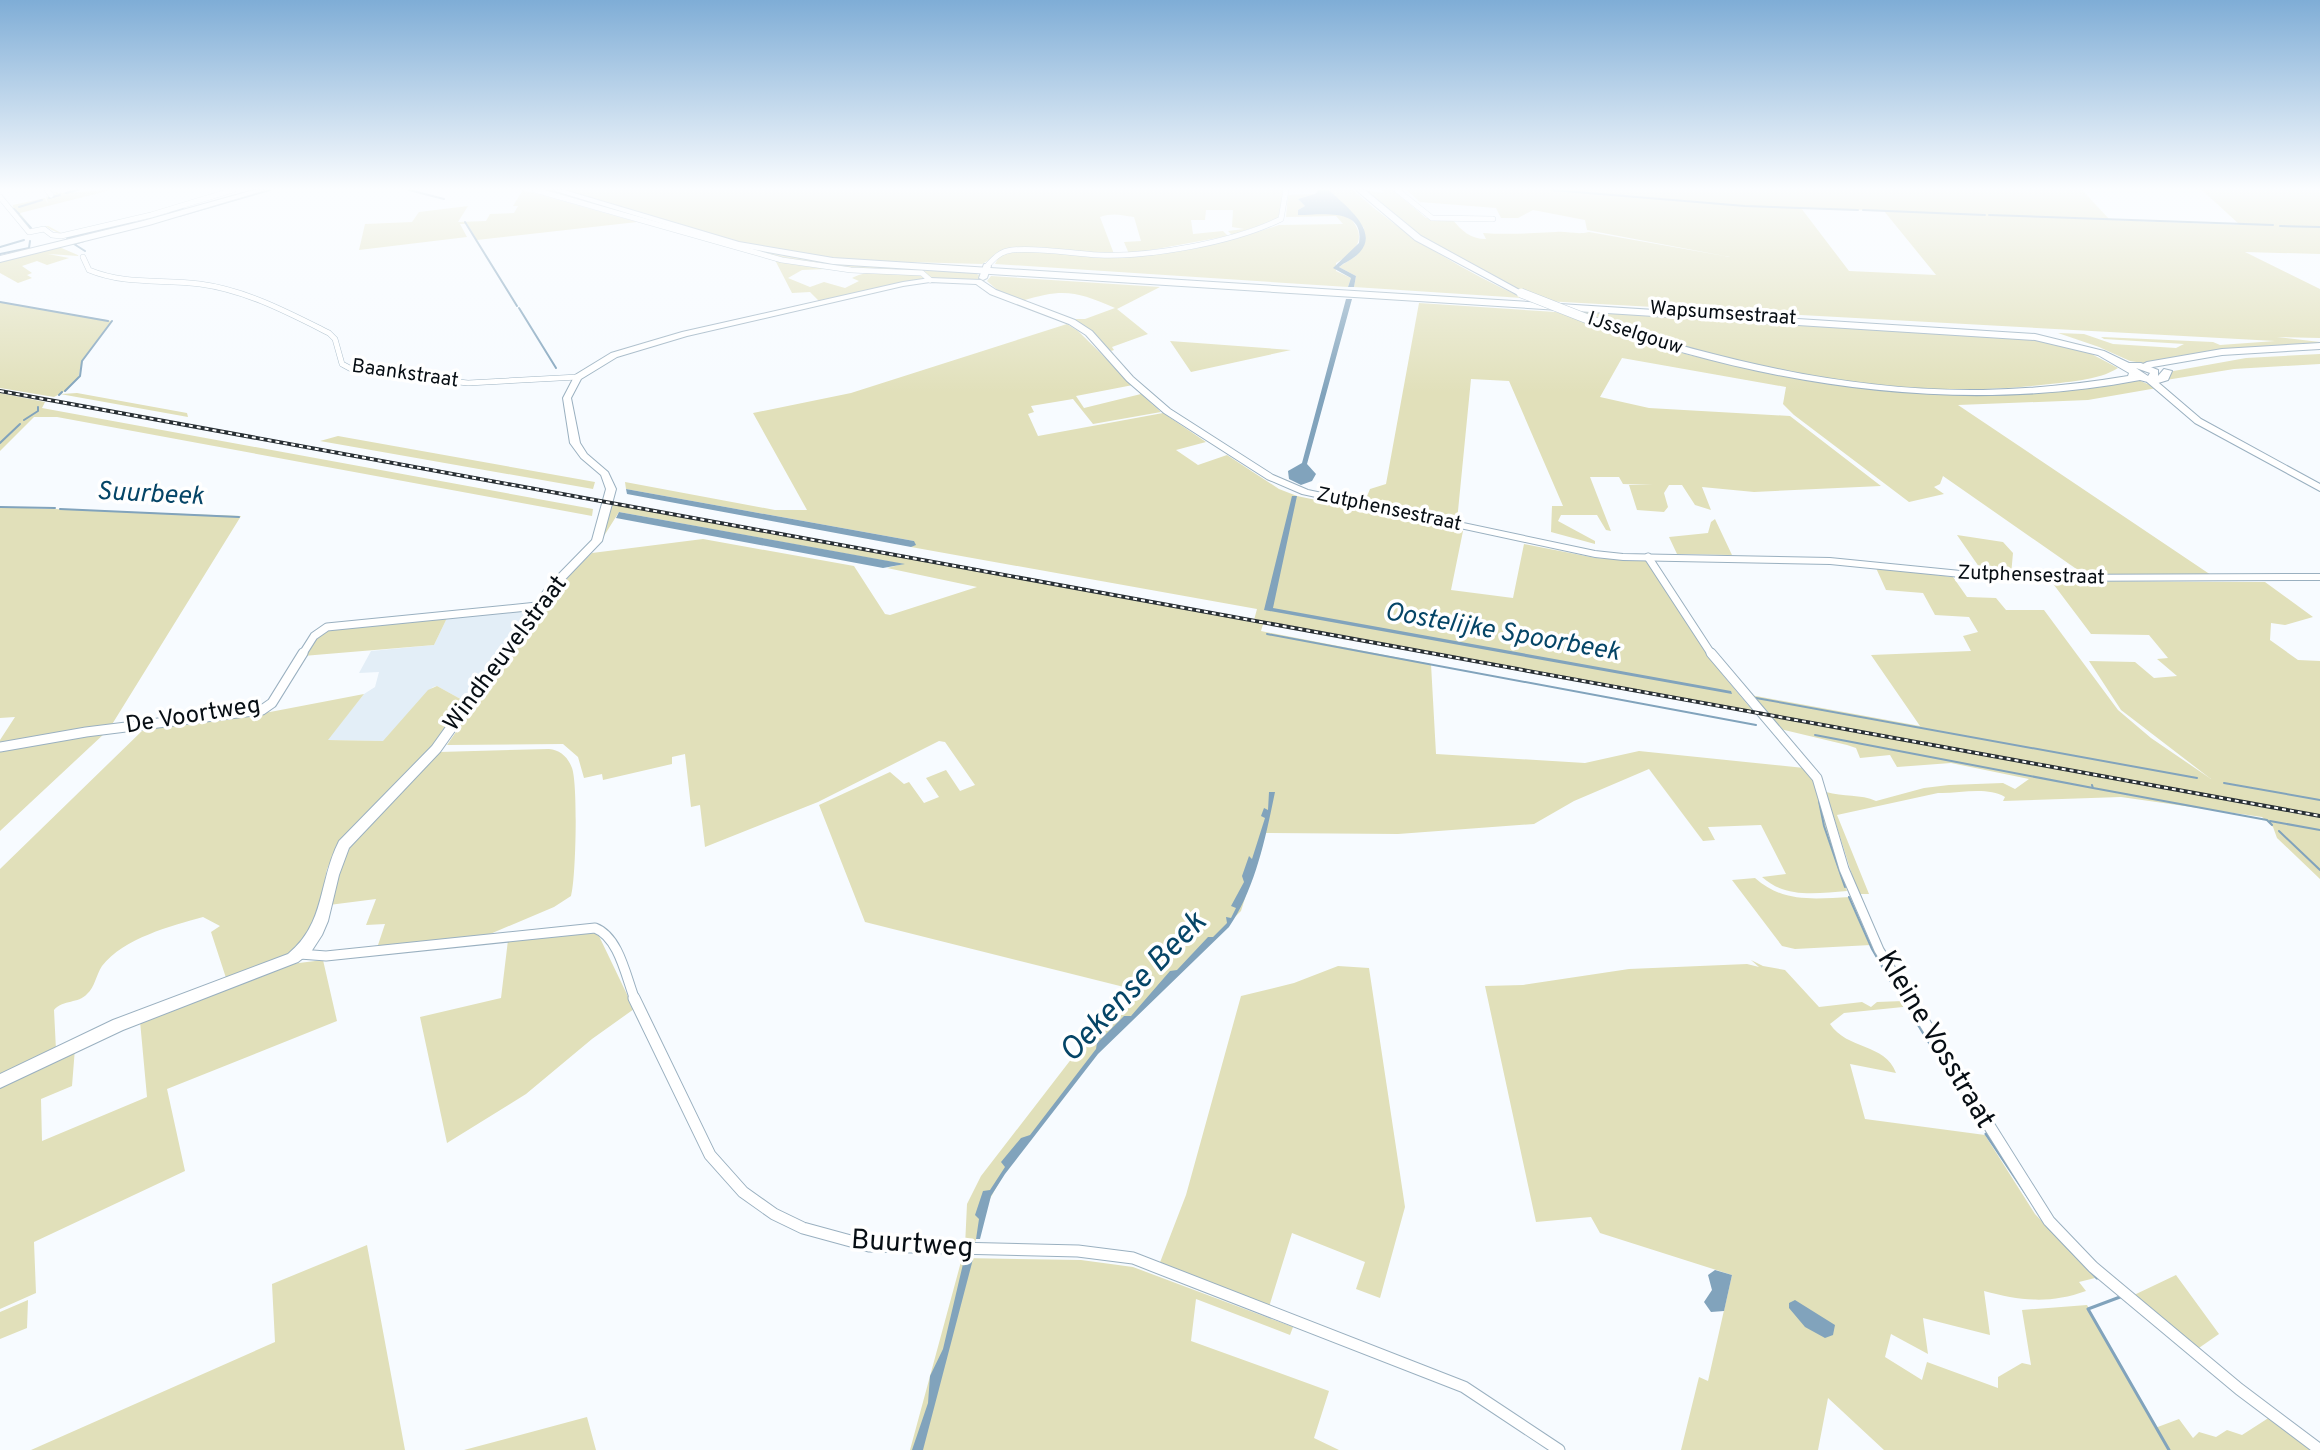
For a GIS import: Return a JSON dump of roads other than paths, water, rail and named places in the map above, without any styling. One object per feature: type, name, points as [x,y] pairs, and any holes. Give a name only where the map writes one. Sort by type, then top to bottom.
[{"type":"highway","name":"IJsselgouw","points":[[2143,372],[2249,349],[2320,346]]},
{"type":"highway","name":"IJsselgouw","points":[[2143,372],[2246,357],[2320,353]]},
{"type":"main road","name":"Wapsumsestraat","points":[[802,258],[879,265],[2030,332],[2081,341],[2143,372]]},
{"type":"main road","name":"IJsselgouw","points":[[1453,258],[1521,293],[1603,325],[1682,350],[1748,366],[1851,383],[1943,390],[2024,391],[2143,372]]},
{"type":"main road","name":"Wapsumsestraat","points":[[1349,292],[2035,337],[2090,350],[2143,372]]},
{"type":"main road","name":"IJsselgouw","points":[[2101,380],[2143,372]]},
{"type":"street","name":"Baankstraat","points":[[83,258],[89,270],[116,279],[183,281],[228,290],[329,333],[335,339],[342,364],[351,370],[454,382],[578,377]]},
{"type":"street","name":"Zutphensestraat","points":[[773,258],[831,268],[922,273],[930,280],[986,271],[993,292],[1081,327],[1149,397],[1283,485],[1595,554],[1830,561],[2001,578],[2320,577]]},
{"type":"street","points":[[986,271],[995,258]]},
{"type":"street","points":[[578,377],[614,355],[685,334],[930,280]]},
{"type":"street","points":[[2143,372],[2175,395],[2207,425]]},
{"type":"street","points":[[2143,372],[2207,425],[2320,488]]},
{"type":"street","name":"Windheuvelstraat","points":[[300,954],[316,935],[335,863],[344,845],[436,749],[537,606],[558,580],[595,545],[611,495],[608,478],[575,443],[567,398],[578,377]]},
{"type":"street","name":"Kleine Vosstraat","points":[[1648,557],[1716,661],[1817,778],[1844,869],[1879,950],[2049,1221],[2093,1267],[2239,1389],[2320,1450]]},
{"type":"street","name":"De Voortweg","points":[[0,747],[62,735],[262,710],[272,703],[314,636],[327,627],[537,606]]},
{"type":"street","name":"Buurtweg","points":[[300,954],[326,956],[595,928],[606,932],[639,1011],[710,1155],[743,1192],[774,1214],[803,1228],[869,1246],[1078,1251],[1133,1258],[1464,1387],[1559,1450]]},
{"type":"street","points":[[0,1081],[118,1025],[300,954]]},
{"type":"water","points":[[1344,258],[1353,258],[1339,267],[1356,276],[1354,287],[1348,287],[1351,278],[1333,268]]},
{"type":"water","points":[[1346,299],[1352,299],[1307,464],[1316,474],[1312,481],[1301,485],[1289,479],[1288,471],[1302,463]]},
{"type":"water","points":[[626,489],[914,541],[916,545],[911,547],[627,494]]},
{"type":"water","points":[[1292,496],[1297,496],[1273,608],[1731,691],[1732,694],[1264,610]]},
{"type":"water","points":[[619,512],[905,564],[883,568],[616,518]]},
{"type":"water","points":[[1269,792],[1275,792],[1258,862],[1246,896],[1229,927],[1098,1054],[1005,1174],[991,1196],[980,1239],[976,1239],[979,1219],[975,1215],[983,1191],[990,1190],[1005,1167],[1001,1162],[1021,1138],[1030,1135],[1096,1049],[1097,1043],[1124,1016],[1131,1016],[1170,971],[1177,970],[1208,937],[1213,937],[1227,923],[1226,917],[1231,918],[1236,908],[1231,906],[1244,882],[1242,876],[1249,856],[1252,859],[1265,818],[1261,816],[1264,808],[1268,810]]},
{"type":"water","points":[[973,1259],[923,1450],[912,1450],[928,1403],[930,1376],[943,1349],[963,1264]]},
{"type":"water","points":[[1715,1270],[1732,1275],[1724,1311],[1711,1312],[1704,1302],[1712,1290],[1708,1275]]},
{"type":"water","points":[[1795,1300],[1835,1325],[1833,1335],[1825,1338],[1805,1327],[1789,1308],[1789,1303]]},
{"type":"waterway","points":[[487,258],[517,306]]},
{"type":"waterway","points":[[0,302],[108,321]]},
{"type":"waterway","points":[[519,308],[556,368]]},
{"type":"waterway","points":[[65,391],[80,376],[82,361],[112,321]]},
{"type":"waterway","points":[[59,395],[62,392]]},
{"type":"waterway","points":[[24,420],[38,411],[38,407]]},
{"type":"waterway","points":[[0,443],[20,424]]},
{"type":"waterway","name":"Suurbeek","points":[[0,507],[55,508]]},
{"type":"waterway","name":"Suurbeek","points":[[60,509],[239,517]]},
{"type":"waterway","points":[[1267,634],[1756,725]]},
{"type":"waterway","name":"Oostelijke Spoorbeek","points":[[1756,698],[2197,778]]},
{"type":"waterway","points":[[1815,735],[2093,788]]},
{"type":"waterway","name":"Oostelijke Spoorbeek","points":[[2224,783],[2320,800]]},
{"type":"waterway","points":[[2093,788],[2267,820],[2272,825]]},
{"type":"waterway","points":[[1819,801],[1824,826],[1845,887]]},
{"type":"waterway","points":[[2270,821],[2320,830]]},
{"type":"waterway","points":[[2279,831],[2320,870]]},
{"type":"waterway","points":[[1849,897],[1872,949],[1895,989]]},
{"type":"waterway","points":[[1902,998],[1954,1083]]},
{"type":"waterway","points":[[1964,1099],[1980,1124]]},
{"type":"waterway","points":[[1986,1134],[2049,1228],[2097,1278]]},
{"type":"waterway","points":[[2120,1297],[2088,1309],[2169,1450]]},
{"type":"railway","points":[[0,391],[2320,816]]},
{"type":"water label","name":"Oekense Beek","points":[[1134,988]]}]
